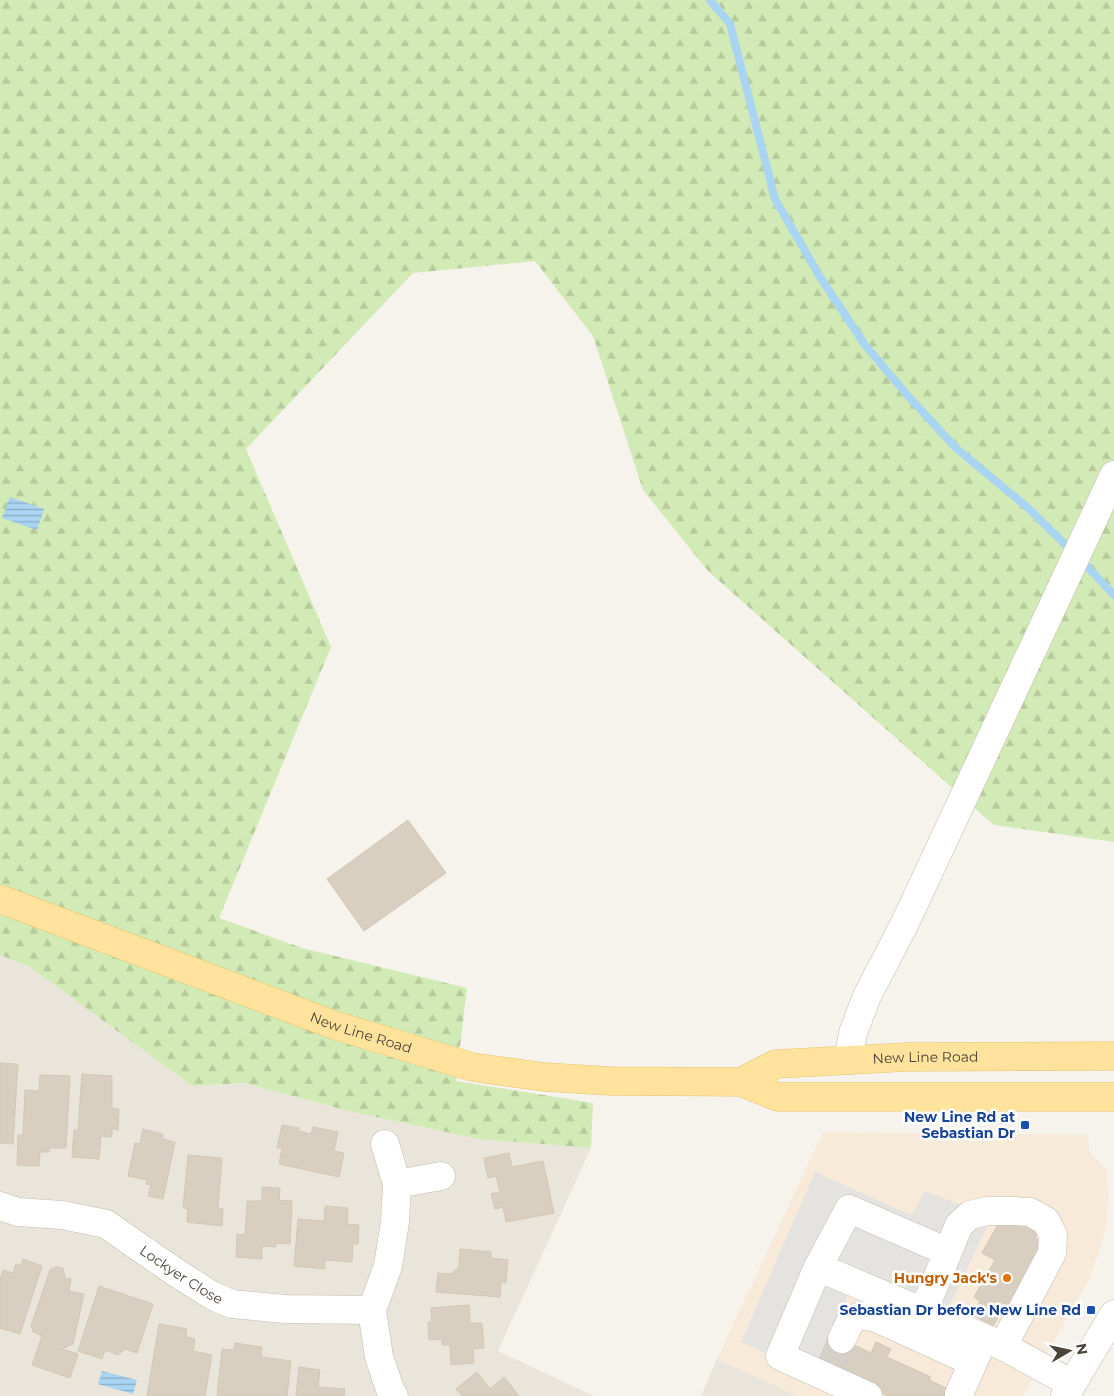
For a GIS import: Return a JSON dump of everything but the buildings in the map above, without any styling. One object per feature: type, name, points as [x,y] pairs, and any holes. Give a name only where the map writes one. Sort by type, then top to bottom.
[{"type":"main road","name":"New Line Road","points":[[0,899],[334,1025],[472,1067],[544,1077],[610,1081],[741,1082],[778,1097],[1114,1097]]},
{"type":"main road","name":"New Line Road","points":[[741,1082],[776,1064],[907,1057],[1114,1056]]},
{"type":"street","points":[[848,1060],[853,1034],[867,996],[904,925],[1114,475]]},
{"type":"street","points":[[385,1144],[397,1184],[388,1266],[372,1310],[379,1356],[394,1396]]},
{"type":"street","points":[[397,1184],[441,1176]]},
{"type":"street","name":"Lockyer Close","points":[[0,1206],[18,1212],[62,1215],[106,1224],[175,1272],[213,1296],[232,1304],[285,1309],[372,1310]]},
{"type":"street","points":[[868,1396],[828,1372],[780,1356],[818,1267],[849,1209],[948,1252]]},
{"type":"street","points":[[924,1312],[959,1225],[970,1215],[987,1211],[1013,1210],[1030,1212],[1046,1221],[1053,1235],[1052,1253],[986,1349],[959,1394]]},
{"type":"street","points":[[818,1267],[924,1312],[986,1349],[1068,1390],[1114,1314]]},
{"type":"street","points":[[842,1339],[851,1320],[861,1316],[874,1317],[986,1349]]},
{"type":"shaded area","points":[[0,955],[30,967],[192,1086],[244,1083],[353,1112],[479,1139],[591,1148],[498,1351],[594,1396],[0,1396]]},
{"type":"shaded area","points":[[823,1132],[1088,1135],[1089,1151],[1107,1170],[1109,1200],[1106,1226],[1088,1281],[1023,1396],[798,1396],[717,1359]]},
{"type":"shaded area","points":[[815,1172],[911,1215],[925,1191],[992,1217],[940,1325],[851,1288],[812,1375],[741,1342]]},
{"type":"shaded area","points":[[717,1359],[798,1396],[701,1396]]},
{"type":"green space","points":[[0,0],[1114,0],[1114,842],[994,825],[708,571],[643,490],[593,336],[535,261],[413,273],[246,449],[331,647],[219,918],[302,948],[467,988],[456,1081],[593,1103],[591,1148],[479,1139],[353,1112],[244,1083],[192,1086],[30,967],[0,955]]},
{"type":"water","points":[[10,497],[44,509],[37,530],[2,518]]},
{"type":"water","points":[[102,1371],[137,1380],[133,1394],[98,1384]]},
{"type":"waterway","points":[[710,0],[730,24],[775,199],[820,277],[865,345],[908,396],[956,448],[1028,508],[1073,552]]},
{"type":"waterway","points":[[1081,560],[1114,595]]},
{"type":"tunnel","points":[[830,1368],[842,1339]]},
{"type":"place","name":"New Line Rd at Sebastian Dr","points":[[1025,1125]]},
{"type":"place","name":"Hungry Jack's","points":[[1007,1278]]},
{"type":"place","name":"Sebastian Dr before New Line Rd","points":[[1091,1310]]}]
